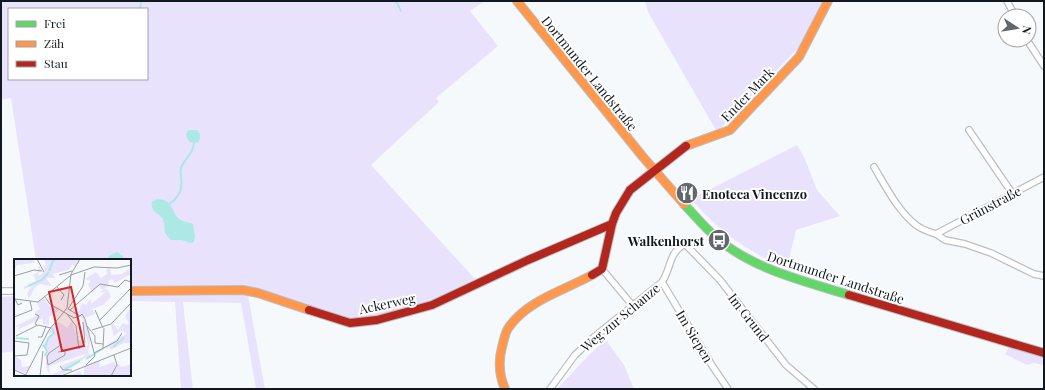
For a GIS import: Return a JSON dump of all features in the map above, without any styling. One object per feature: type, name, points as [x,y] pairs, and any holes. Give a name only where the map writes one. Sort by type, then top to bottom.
[{"type":"street","name":"Dortmunder Landstraße","points":[[517,1],[655,171],[686,207],[719,240],[752,261],[786,276],[1044,354]]},
{"type":"street","name":"Ender Mark","points":[[602,269],[612,224],[616,213],[630,190],[684,147],[730,130],[799,56],[828,1]]},
{"type":"street","points":[[1032,48],[1044,66]]},
{"type":"street","points":[[969,130],[1012,193]]},
{"type":"street","name":"Grünstraße","points":[[874,167],[895,200],[917,226],[936,234],[944,240],[965,244],[991,253],[1034,274],[1044,276]]},
{"type":"street","name":"Grünstraße","points":[[936,234],[1044,177]]},
{"type":"street","name":"Ackerweg","points":[[131,291],[243,290],[258,293],[350,322],[377,320],[432,305],[528,260],[612,224]]},
{"type":"street","name":"Weg zur Schanze","points":[[550,389],[575,355],[594,337],[662,282],[667,275],[673,256],[678,248],[685,244]]},
{"type":"street","name":"Im Grund","points":[[685,244],[720,280],[786,365],[814,389]]},
{"type":"street","points":[[505,389],[498,368],[503,341],[509,327],[530,307],[589,278],[602,269],[633,306]]},
{"type":"street","name":"Im Siepen","points":[[662,282],[713,367],[728,389]]},
{"type":"street","points":[[1,291],[14,291]]},
{"type":"shaded area","points":[[1,1],[485,1],[470,11],[498,46],[436,98],[439,102],[371,165],[475,279],[412,308],[378,317],[362,319],[345,318],[247,290],[265,389],[256,389],[241,303],[183,302],[193,389],[181,389],[175,302],[131,301],[131,259],[36,259],[11,98],[1,100]]},
{"type":"shaded area","points":[[645,1],[822,1],[801,45],[717,132],[648,12]]},
{"type":"shaded area","points":[[797,145],[805,159],[817,190],[840,216],[796,230],[787,268],[759,255],[735,240],[713,222],[691,199]]},
{"type":"shaded area","points":[[14,296],[14,351],[1,353],[1,297]]},
{"type":"shaded area","points":[[606,340],[624,365],[634,389],[557,389],[590,354]]},
{"type":"shaded area","points":[[1011,344],[1044,353],[1044,365],[1034,363],[1027,365],[1005,354]]},
{"type":"water","points":[[189,130],[197,130],[200,138],[197,143],[190,142],[186,136],[187,132]]},
{"type":"water","points":[[157,199],[166,201],[178,218],[193,224],[195,236],[194,242],[190,243],[182,240],[171,240],[168,237],[165,232],[163,220],[152,207],[152,202]]},
{"type":"water","points":[[117,252],[123,256],[123,259],[108,259],[110,255]]},
{"type":"waterway","points":[[140,8],[141,1]]},
{"type":"waterway","points":[[396,1],[401,11]]},
{"type":"waterway","points":[[169,204],[180,193],[181,168],[191,153],[194,143]]},
{"type":"traffic: fast","points":[[684,204],[719,240],[749,259],[781,274],[849,295]]},
{"type":"traffic: slow","points":[[517,1],[643,157],[684,204]]},
{"type":"traffic: slow","points":[[686,146],[730,130],[799,57],[828,1]]},
{"type":"traffic: slow","points":[[505,389],[500,374],[500,358],[506,331],[509,327],[517,318],[536,303],[592,275]]},
{"type":"traffic: slow","points":[[131,291],[243,290],[258,293],[309,310]]},
{"type":"traffic: jam","points":[[592,275],[602,269],[612,224],[616,213],[630,190],[686,146]]},
{"type":"traffic: jam","points":[[309,310],[350,323],[377,320],[432,305],[528,260],[612,224]]},
{"type":"traffic: jam","points":[[849,295],[1044,353]]},
{"type":"place","name":"Enoteca Vincenzo","points":[[687,193]]},
{"type":"place","name":"Walkenhorst","points":[[719,240]]}]
